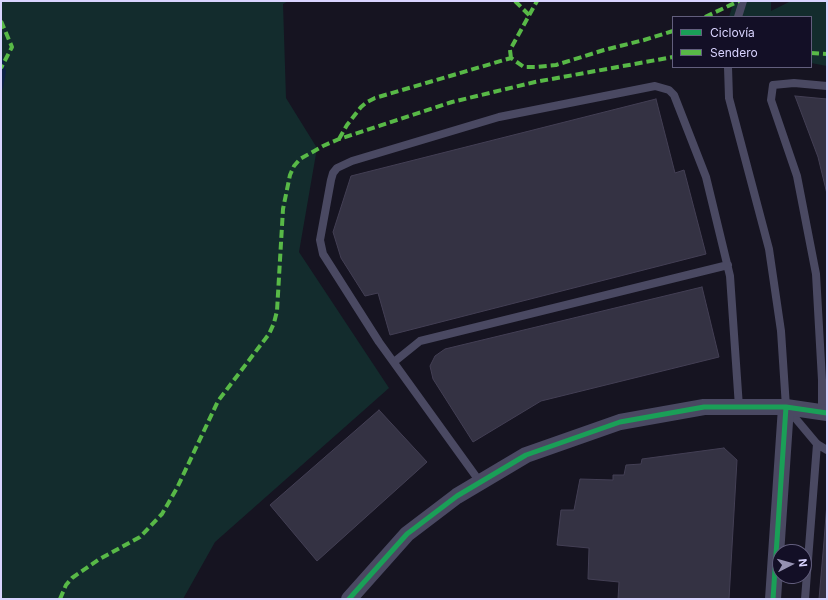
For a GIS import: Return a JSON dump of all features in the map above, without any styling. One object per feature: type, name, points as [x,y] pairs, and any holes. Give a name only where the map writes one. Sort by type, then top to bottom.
[{"type":"street","points":[[349,599],[407,534],[457,496],[526,456],[620,422],[704,407],[786,407],[825,412]]},
{"type":"street","points":[[773,599],[786,407]]},
{"type":"lane","points":[[738,16],[743,1]]},
{"type":"lane","points":[[728,68],[729,98],[770,249],[781,331],[786,407],[817,444],[827,450]]},
{"type":"lane","points":[[825,412],[816,274],[797,176],[771,100],[773,85],[794,83],[827,86]]},
{"type":"lane","points":[[480,482],[379,342],[323,254],[320,240],[333,173],[338,168],[352,161],[499,117],[647,87],[655,86],[669,90],[678,101],[706,177],[728,265],[740,407]]},
{"type":"lane","points":[[394,362],[420,341],[728,265]]},
{"type":"lane","points":[[805,599],[817,444]]},
{"type":"green space","points":[[1,1],[288,1],[283,4],[286,98],[317,148],[299,252],[389,388],[215,542],[183,599],[1,599]]},
{"type":"green space","points":[[734,1],[771,1],[771,11],[791,1],[827,1],[827,66],[812,63],[812,16],[729,16]]},
{"type":"building","points":[[795,96],[827,99],[827,194],[818,157]]},
{"type":"building","points":[[656,99],[675,173],[684,170],[706,254],[390,335],[378,293],[365,296],[341,258],[333,232],[351,176]]},
{"type":"building","points":[[702,287],[719,357],[541,401],[473,442],[433,379],[430,366],[435,356],[445,349]]},
{"type":"building","points":[[379,410],[427,462],[317,561],[270,505]]},
{"type":"building","points":[[724,448],[737,460],[729,599],[618,599],[619,582],[588,579],[589,548],[557,545],[561,510],[574,510],[580,479],[613,480],[613,475],[624,475],[626,465],[641,464],[642,459]]},
{"type":"building","points":[[827,503],[827,599],[819,599],[824,541]]},
{"type":"waterway","points":[[1,58],[4,72],[1,88]]},
{"type":"marked path","points":[[515,1],[530,16]]},
{"type":"marked path","points":[[511,58],[510,50],[537,1]]},
{"type":"marked path","points":[[707,16],[739,1]]},
{"type":"marked path","points":[[1,21],[12,47],[1,68]]},
{"type":"marked path","points":[[339,139],[347,125],[361,107],[375,98],[511,58],[524,67],[556,65],[672,31]]},
{"type":"marked path","points":[[812,53],[827,54]]},
{"type":"marked path","points":[[60,599],[66,585],[72,578],[98,560],[140,537],[162,514],[177,488],[218,401],[269,334],[277,311],[283,209],[290,175],[294,166],[300,159],[339,139],[452,102],[535,82],[672,57]]},
{"type":"cycle path","points":[[349,599],[407,534],[457,496],[526,455],[620,422],[704,407],[786,407],[827,413]]},
{"type":"cycle path","points":[[773,599],[786,407]]}]
